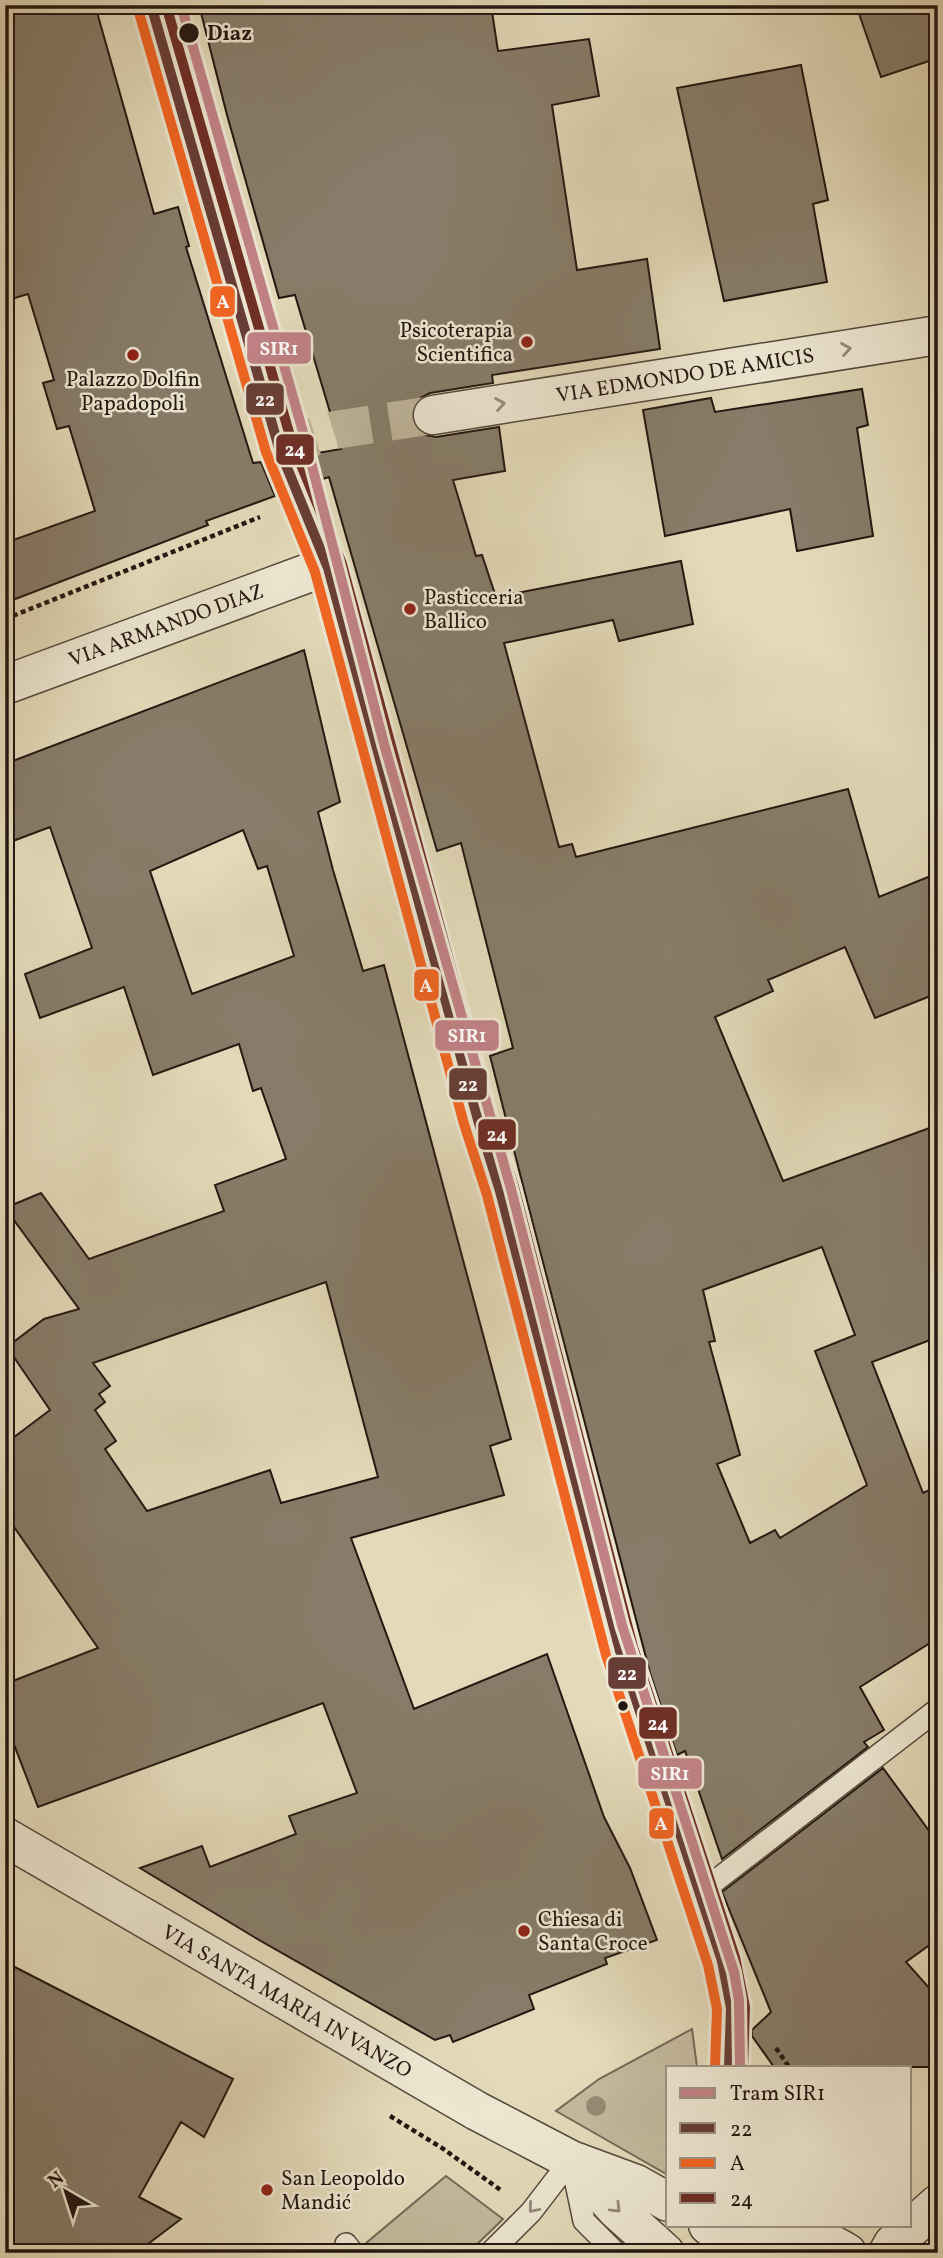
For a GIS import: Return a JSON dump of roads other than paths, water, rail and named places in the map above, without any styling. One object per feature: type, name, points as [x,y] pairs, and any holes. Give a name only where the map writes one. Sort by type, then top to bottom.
[{"type":"street","points":[[152,5],[279,448],[328,568],[478,1120],[500,1191],[620,1651],[728,1986],[731,2008],[729,2066]]},
{"type":"street","name":"VIA EDMONDO DE AMICIS","points":[[433,415],[938,335]]},
{"type":"street","name":"VIA ARMANDO DIAZ","points":[[5,685],[319,569],[328,568]]},
{"type":"street","name":"VIA SANTA MARIA IN VANZO","points":[[5,1837],[477,2111],[571,2160],[636,2184],[666,2201]]},
{"type":"street","name":"VIA SANTA MARIA IN VANZO","points":[[571,2160],[617,2209],[665,2253]]},
{"type":"street","points":[[888,2253],[893,2244],[938,2204]]},
{"type":"street","points":[[710,2226],[735,2243],[749,2243],[778,2232],[811,2235],[846,2253]]},
{"type":"lane","points":[[698,1887],[714,1882],[938,1709]]},
{"type":"lane","points":[[490,2253],[531,2212],[571,2160]]},
{"type":"lane","points":[[571,2160],[584,2221],[617,2253]]},
{"type":"tunnel","points":[[279,448],[335,430],[433,415]]},
{"type":"tram line","name":"SIR1","points":[[181,5],[305,439],[384,744],[511,1189],[622,1625],[734,1972],[739,2000],[740,2066]]},
{"type":"place","name":"Diaz","points":[[189,33]]},
{"type":"place","name":"Psicoterapia Scientifica","points":[[527,342]]},
{"type":"place","name":"Palazzo Dolfin Papadopoli","points":[[133,355]]},
{"type":"place","name":"Pasticceria Ballico","points":[[410,609]]},
{"type":"place","name":"Chiesa di Santa Croce","points":[[524,1931]]},
{"type":"place","name":"San Leopoldo Mandić","points":[[267,2190]]}]
